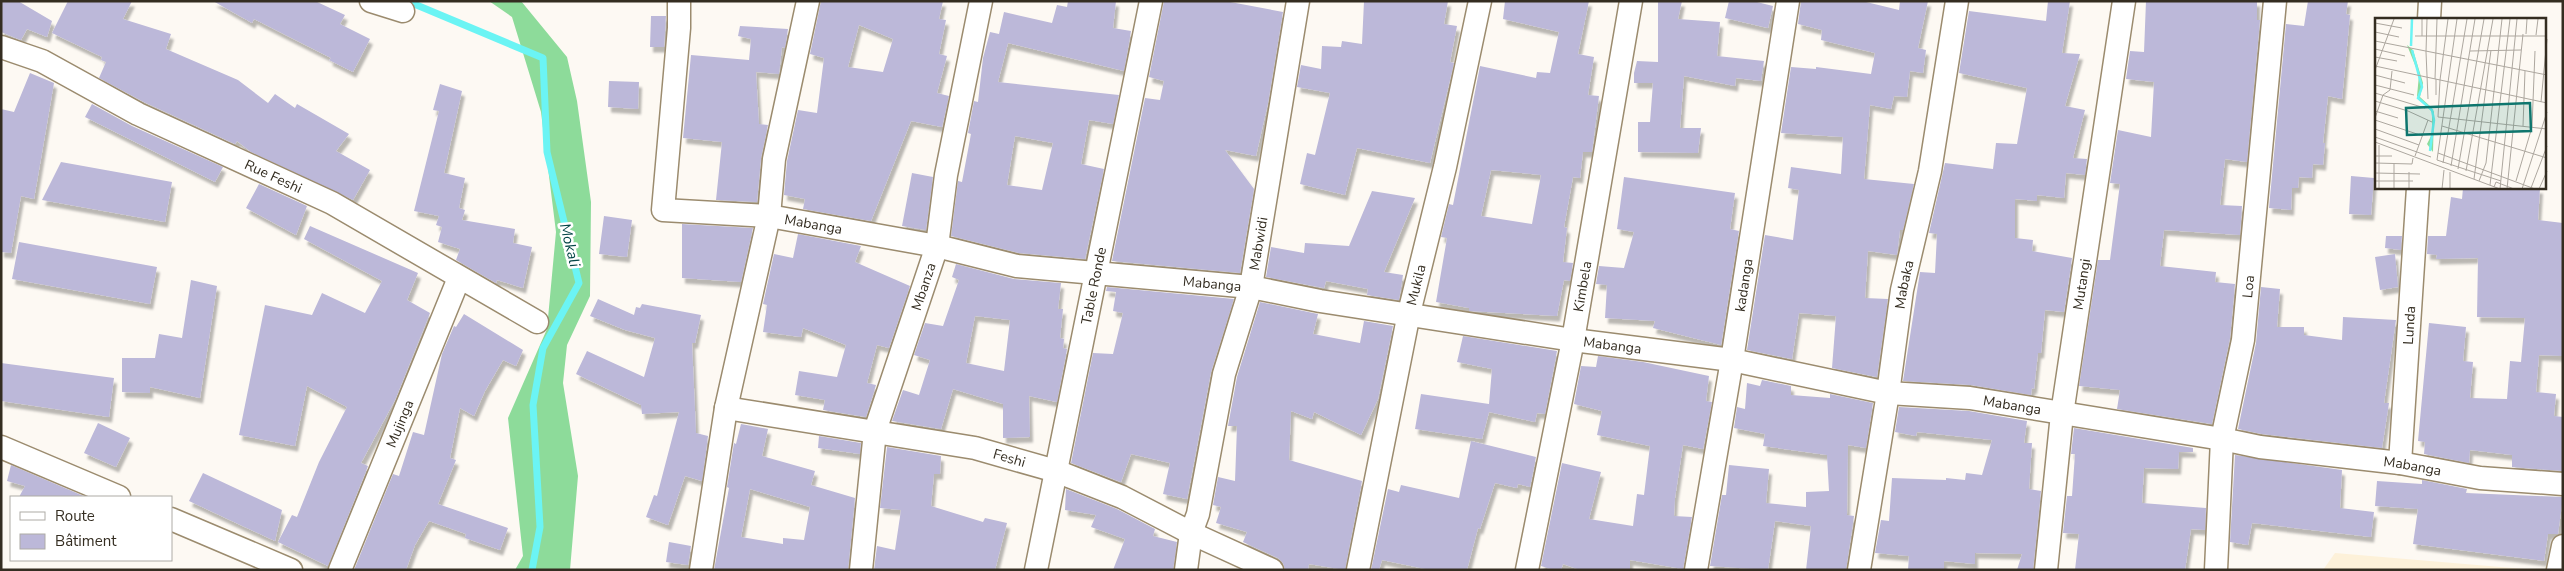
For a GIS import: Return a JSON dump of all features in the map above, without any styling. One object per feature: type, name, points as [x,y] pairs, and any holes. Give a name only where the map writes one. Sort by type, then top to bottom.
[{"type":"street","points":[[371,1],[403,12]]},
{"type":"street","name":"Mabanga","points":[[679,1],[663,210],[769,216],[849,232],[937,246],[1017,266],[1251,288],[1320,301],[1409,313],[1573,340],[1732,360],[1888,393],[1970,398],[2222,438],[2260,447],[2400,463],[2480,478],[2563,484]]},
{"type":"street","points":[[701,570],[726,408],[769,216],[774,159],[808,1]]},
{"type":"street","name":"Mbanza","points":[[861,570],[875,431],[937,246],[946,175],[981,1]]},
{"type":"street","name":"Table Ronde","points":[[1036,570],[1151,1]]},
{"type":"street","name":"Mabwidi","points":[[1186,570],[1191,532],[1198,514],[1224,374],[1251,288],[1298,1]]},
{"type":"street","name":"Mukila","points":[[1358,570],[1409,313],[1445,167],[1480,1]]},
{"type":"street","name":"Kimbela","points":[[1527,570],[1573,340],[1631,1]]},
{"type":"street","name":"kadanga","points":[[1696,570],[1732,360],[1788,1]]},
{"type":"street","name":"Mabaka","points":[[1859,570],[1888,393],[1902,290],[1930,172],[1957,1]]},
{"type":"street","name":"Mutangi","points":[[2046,570],[2062,414],[2124,1]]},
{"type":"street","name":"Loa","points":[[2216,570],[2222,438],[2243,340],[2275,1]]},
{"type":"street","points":[[2429,18],[2430,1]]},
{"type":"street","name":"Rue Feshi","points":[[1,48],[42,61],[138,114],[332,203],[537,322]]},
{"type":"street","name":"Lunda","points":[[2400,463],[2418,189]]},
{"type":"street","name":"Mujinga","points":[[340,570],[459,278]]},
{"type":"street","name":"Feshi","points":[[726,408],[975,448],[1056,471],[1122,497],[1272,570]]},
{"type":"street","points":[[1,447],[117,496]]},
{"type":"street","points":[[172,519],[291,570]]},
{"type":"street","points":[[2558,570],[2563,546]]},
{"type":"shaded area","points":[[2335,553],[2536,570],[2323,570]]},
{"type":"green space","points":[[489,1],[521,1],[567,57],[577,101],[591,202],[590,296],[567,345],[563,383],[578,476],[570,570],[515,570],[523,556],[508,418],[547,329],[556,232],[541,112],[512,17]]},
{"type":"building","points":[[1,1],[18,1],[52,21],[47,37],[27,29],[21,40],[1,32]]},
{"type":"building","points":[[68,1],[132,1],[123,19],[171,34],[166,49],[238,80],[268,103],[275,94],[295,108],[297,104],[349,134],[336,151],[370,170],[353,200],[251,152],[237,141],[235,144],[144,102],[99,78],[106,62],[101,60],[102,57],[52,33]]},
{"type":"building","points":[[213,1],[315,1],[345,15],[340,24],[370,39],[353,72],[329,60],[331,58],[254,19],[252,23]]},
{"type":"building","points":[[821,1],[943,1],[939,19],[946,20],[939,54],[947,56],[937,93],[949,96],[942,127],[911,121],[871,221],[803,209],[805,199],[784,195],[787,161],[798,110],[817,113],[824,58],[810,54]],"holes":[[[859,25],[893,39],[883,72],[848,67]]]},
{"type":"building","points":[[1068,1],[1116,1],[1113,28],[1131,31],[1124,71],[1008,43],[998,82],[1119,95],[1113,124],[1089,120],[1081,164],[1104,169],[1085,259],[1019,253],[951,236],[958,181],[962,182],[971,134],[968,133],[974,101],[978,102],[983,58],[990,32],[999,34],[1004,12],[1052,23],[1057,5],[1067,7]],"holes":[[[1015,136],[1053,143],[1042,190],[1007,185]]]},
{"type":"building","points":[[1164,1],[1225,1],[1283,12],[1268,103],[1256,156],[1225,150],[1254,189],[1240,273],[1112,261],[1145,98],[1160,100],[1164,81],[1149,77]]},
{"type":"building","points":[[1364,1],[1448,1],[1444,24],[1457,26],[1450,62],[1454,63],[1430,163],[1357,148],[1345,195],[1300,184],[1307,153],[1315,155],[1330,93],[1297,87],[1301,65],[1321,69],[1322,46],[1341,47],[1342,41],[1362,44]]},
{"type":"building","points":[[1505,1],[1589,1],[1578,54],[1594,57],[1588,95],[1599,96],[1592,152],[1583,152],[1580,178],[1573,177],[1564,227],[1567,228],[1563,262],[1573,263],[1570,281],[1564,280],[1557,316],[1469,311],[1469,308],[1436,302],[1447,238],[1441,237],[1449,204],[1453,205],[1480,66],[1536,78],[1537,72],[1550,73],[1559,32],[1503,19]],"holes":[[[1491,170],[1541,175],[1532,224],[1481,216]]]},
{"type":"building","points":[[1658,1],[1682,1],[1678,19],[1720,22],[1717,56],[1764,61],[1761,81],[1736,78],[1735,86],[1684,76],[1680,128],[1701,128],[1698,153],[1638,152],[1638,122],[1650,122],[1653,83],[1634,83],[1634,73],[1637,61],[1658,62]]},
{"type":"building","points":[[1729,1],[1753,1],[1773,6],[1768,28],[1725,18]]},
{"type":"building","points":[[1801,1],[1862,1],[1899,10],[1900,1],[1928,1],[1918,48],[1926,50],[1923,73],[1910,71],[1907,97],[1894,96],[1891,109],[1870,105],[1864,179],[1914,184],[1903,230],[1900,230],[1897,255],[1868,251],[1865,298],[1888,299],[1877,377],[1832,368],[1836,316],[1799,313],[1792,359],[1747,350],[1765,235],[1793,240],[1799,190],[1788,188],[1791,167],[1841,174],[1843,137],[1781,133],[1791,67],[1816,69],[1816,67],[1871,74],[1875,53],[1821,40],[1822,30],[1798,24]]},
{"type":"building","points":[[2048,1],[2070,1],[2062,53],[2080,54],[2065,106],[2085,110],[2073,158],[2087,159],[2085,175],[2066,173],[2064,198],[2037,195],[2037,201],[2015,199],[2015,238],[2033,240],[2032,251],[2072,258],[2064,312],[2045,310],[2041,353],[2038,353],[2034,389],[2032,388],[2031,395],[1971,385],[1903,381],[1920,272],[1935,273],[1937,234],[1929,233],[1945,163],[1993,169],[1996,143],[2017,144],[2027,88],[1959,73],[1969,11],[2046,21]]},
{"type":"building","points":[[2146,1],[2257,1],[2257,20],[2260,20],[2247,162],[2225,159],[2220,205],[2242,206],[2240,235],[2164,230],[2160,266],[2216,272],[2215,282],[2235,284],[2230,338],[2212,424],[2117,409],[2120,390],[2079,386],[2098,260],[2110,260],[2120,184],[2110,183],[2118,130],[2151,137],[2154,82],[2126,79],[2130,51],[2144,52]]},
{"type":"building","points":[[2308,1],[2348,1],[2346,14],[2350,15],[2342,99],[2328,96],[2323,143],[2325,143],[2323,165],[2313,164],[2312,178],[2299,177],[2298,188],[2292,188],[2291,210],[2269,208],[2286,24],[2304,26]]},
{"type":"building","points":[[651,16],[666,16],[664,47],[650,47]]},
{"type":"building","points":[[740,26],[788,29],[785,48],[782,47],[779,74],[756,72],[759,124],[768,125],[761,158],[757,202],[716,200],[722,142],[683,138],[691,55],[749,60],[751,39],[738,36]]},
{"type":"building","points":[[30,73],[54,83],[34,199],[21,196],[11,253],[1,252],[1,109],[14,112]]},
{"type":"building","points":[[609,81],[639,82],[638,109],[608,107]]},
{"type":"building","points":[[440,84],[462,91],[444,173],[465,178],[459,208],[465,210],[462,220],[515,229],[513,243],[532,247],[523,288],[497,280],[496,283],[456,260],[460,249],[438,242],[442,227],[436,225],[439,216],[414,211],[439,111],[433,110]]},
{"type":"building","points":[[92,104],[132,126],[223,167],[215,182],[85,117]]},
{"type":"building","points":[[61,162],[172,182],[165,222],[42,200]]},
{"type":"building","points":[[912,173],[933,177],[926,230],[902,226]]},
{"type":"building","points":[[2351,176],[2374,178],[2371,215],[2349,214]]},
{"type":"building","points":[[1624,177],[1735,193],[1730,229],[1739,231],[1721,345],[1653,328],[1655,321],[1605,318],[1607,285],[1596,284],[1599,266],[1624,268],[1634,232],[1617,229]]},
{"type":"building","points":[[259,184],[307,206],[296,235],[246,208]]},
{"type":"building","points":[[2463,189],[2540,189],[2538,220],[2563,223],[2563,356],[2539,355],[2536,392],[2556,394],[2554,416],[2563,417],[2563,471],[2512,467],[2512,455],[2470,450],[2469,463],[2424,454],[2425,442],[2418,441],[2429,323],[2466,327],[2463,361],[2473,362],[2470,398],[2507,399],[2510,361],[2521,362],[2525,318],[2477,317],[2478,258],[2436,259],[2437,255],[2427,254],[2428,236],[2446,236],[2451,197],[2462,199]]},
{"type":"building","points":[[1372,191],[1415,198],[1384,272],[1403,275],[1399,300],[1367,295],[1368,289],[1326,281],[1324,288],[1266,277],[1271,247],[1304,253],[1305,243],[1349,246]]},
{"type":"building","points":[[604,216],[632,220],[627,257],[599,254]]},
{"type":"building","points":[[682,224],[753,228],[741,282],[682,278]]},
{"type":"building","points":[[310,226],[418,273],[407,300],[430,313],[395,400],[361,463],[368,466],[328,566],[278,542],[292,515],[297,517],[319,462],[347,407],[307,386],[295,446],[239,435],[265,305],[312,315],[322,293],[365,313],[382,281],[304,239]]},
{"type":"building","points":[[798,234],[861,246],[855,262],[910,286],[889,348],[877,345],[867,383],[876,385],[866,417],[823,410],[825,400],[795,395],[799,371],[837,377],[846,345],[803,328],[801,337],[763,332],[767,305],[763,304],[774,254],[793,258]]},
{"type":"building","points":[[2386,236],[2402,236],[2401,250],[2385,248]]},
{"type":"building","points":[[19,242],[157,267],[150,304],[12,279]]},
{"type":"building","points":[[2395,254],[2398,287],[2380,290],[2375,257]]},
{"type":"building","points":[[956,264],[1014,279],[1061,283],[1058,309],[1063,309],[1060,338],[1064,339],[1063,348],[1067,349],[1057,402],[1029,396],[1030,437],[1003,438],[1003,404],[953,389],[941,429],[892,421],[903,390],[919,395],[930,360],[914,355],[925,323],[943,326],[959,280],[952,277]],"holes":[[[975,316],[1010,320],[1004,371],[966,363]]]},
{"type":"building","points":[[191,280],[217,286],[200,398],[150,387],[150,393],[122,392],[122,358],[155,358],[159,334],[182,338]]},
{"type":"building","points":[[1107,287],[1234,299],[1211,372],[1187,499],[1163,494],[1170,463],[1131,454],[1121,482],[1071,463],[1093,353],[1113,354],[1123,313],[1113,311],[1116,292],[1106,291]]},
{"type":"building","points":[[2261,287],[2280,289],[2277,327],[2304,327],[2304,335],[2342,340],[2343,317],[2396,320],[2384,403],[2389,403],[2382,448],[2262,434],[2238,429],[2256,343]]},
{"type":"building","points":[[598,299],[634,315],[636,307],[640,308],[642,304],[701,315],[695,343],[692,343],[696,433],[708,436],[702,481],[685,476],[668,525],[646,517],[654,495],[657,496],[679,412],[642,414],[641,405],[576,374],[587,351],[644,377],[655,338],[625,330],[590,316]]},
{"type":"building","points":[[1260,302],[1318,314],[1313,334],[1360,343],[1364,321],[1393,326],[1378,399],[1361,435],[1314,412],[1312,419],[1291,411],[1289,460],[1362,481],[1345,570],[1309,564],[1308,570],[1285,570],[1283,563],[1278,558],[1243,542],[1247,532],[1216,523],[1221,507],[1213,505],[1218,477],[1235,481],[1237,426],[1228,426],[1237,377]]},
{"type":"building","points":[[464,314],[523,350],[516,366],[503,360],[485,391],[474,416],[460,408],[450,458],[456,460],[438,504],[508,528],[500,550],[465,538],[466,534],[429,521],[415,545],[406,570],[354,570],[393,474],[399,476],[413,432],[424,435],[442,354],[454,326],[456,327]]},
{"type":"building","points":[[1463,336],[1557,351],[1545,414],[1537,413],[1535,422],[1489,412],[1482,439],[1415,429],[1421,394],[1489,404],[1492,369],[1457,362]]},
{"type":"building","points":[[1598,356],[1643,362],[1709,376],[1706,401],[1712,402],[1703,449],[1683,445],[1675,498],[1674,516],[1692,517],[1683,569],[1630,560],[1630,570],[1580,570],[1563,564],[1561,570],[1554,570],[1541,566],[1562,463],[1601,472],[1589,519],[1633,526],[1637,494],[1644,495],[1650,446],[1597,435],[1602,411],[1574,404],[1581,366],[1596,367]]},
{"type":"building","points":[[1,363],[114,378],[109,417],[1,401]]},
{"type":"building","points":[[1762,380],[1791,386],[1791,395],[1830,398],[1830,394],[1873,403],[1866,448],[1848,445],[1847,515],[1854,516],[1846,570],[1806,570],[1811,526],[1775,521],[1768,570],[1710,566],[1722,495],[1726,495],[1729,465],[1769,469],[1766,503],[1806,507],[1806,492],[1829,491],[1827,455],[1763,446],[1765,434],[1734,428],[1737,407],[1745,409],[1747,383],[1760,386]]},
{"type":"building","points":[[1899,407],[1969,411],[2027,421],[2024,443],[2032,443],[2029,489],[2041,491],[2033,570],[2017,570],[2022,554],[1975,553],[1975,564],[1944,561],[1944,570],[1908,570],[1909,556],[1875,553],[1881,520],[1889,521],[1892,478],[1965,480],[1966,473],[1982,475],[1992,440],[1917,432],[1916,436],[1895,432]]},
{"type":"building","points":[[98,423],[130,438],[116,467],[84,453]]},
{"type":"building","points":[[741,424],[768,429],[762,456],[815,471],[811,485],[855,498],[848,570],[714,570],[729,488],[727,487],[734,443],[736,444]],"holes":[[[750,489],[810,507],[804,540],[783,538],[783,544],[741,537]]]},
{"type":"building","points":[[2074,428],[2193,448],[2193,452],[2179,452],[2178,469],[2144,468],[2142,503],[2206,508],[2205,530],[2191,529],[2185,570],[2075,570],[2079,534],[2063,533],[2067,496],[2072,496],[2075,454],[2071,454]]},
{"type":"building","points":[[819,436],[861,443],[860,454],[818,448]]},
{"type":"building","points":[[1471,441],[1536,457],[1530,487],[1518,484],[1517,488],[1495,483],[1480,529],[1478,528],[1467,570],[1430,570],[1382,560],[1379,570],[1371,570],[1388,489],[1399,492],[1401,485],[1459,498]]},
{"type":"building","points":[[887,447],[941,456],[940,474],[934,474],[931,506],[983,522],[985,518],[1007,523],[995,570],[874,570],[877,546],[895,550],[901,510],[880,508]]},
{"type":"building","points":[[2235,455],[2342,470],[2340,508],[2374,512],[2371,537],[2252,523],[2248,545],[2230,542]]},
{"type":"building","points":[[11,465],[84,496],[20,496],[25,486],[7,481]]},
{"type":"building","points":[[203,473],[282,510],[275,541],[189,501]]},
{"type":"building","points":[[2422,480],[2467,489],[2466,493],[2563,497],[2558,534],[2548,534],[2544,561],[2413,544],[2418,509],[2375,506],[2377,481],[2422,484]]},
{"type":"building","points":[[1066,489],[1117,509],[1155,529],[1153,536],[1177,542],[1173,570],[1113,570],[1125,539],[1091,527],[1096,515],[1065,510]]},
{"type":"building","points":[[669,542],[691,546],[688,565],[666,562]]},
{"type":"waterway","name":"Mokali","points":[[407,1],[543,58],[547,152],[579,283],[543,348],[533,405],[540,527],[532,570]]}]
